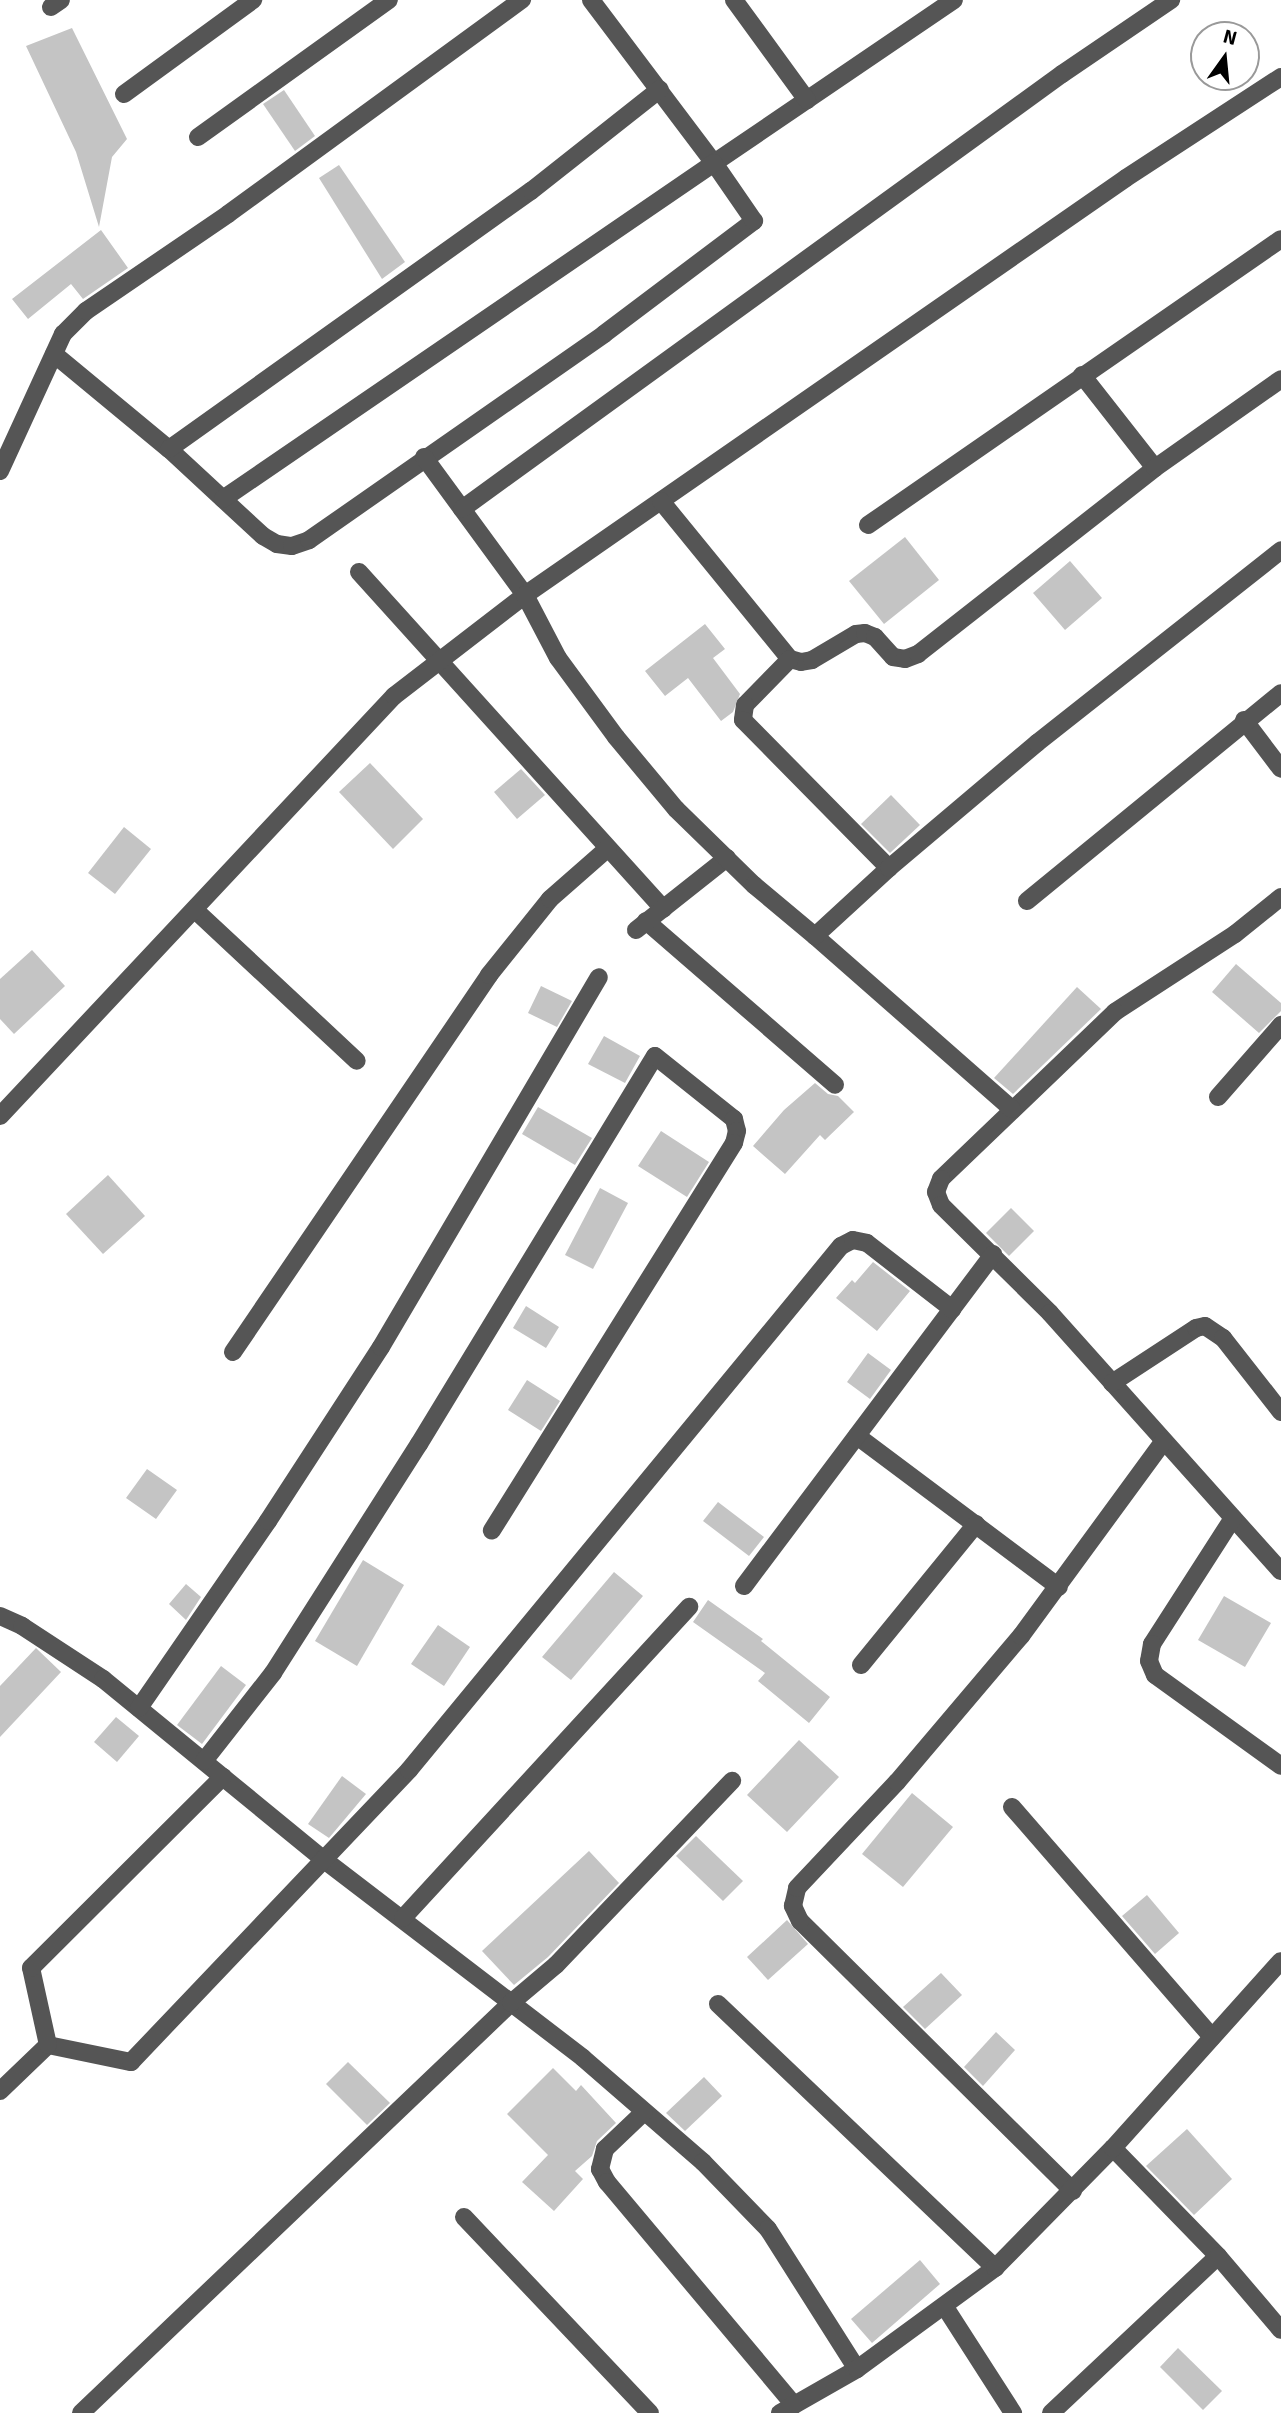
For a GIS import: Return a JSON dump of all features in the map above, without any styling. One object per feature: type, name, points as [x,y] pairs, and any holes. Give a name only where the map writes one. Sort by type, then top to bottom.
[{"type":"street","points":[[124,94],[253,0]]},
{"type":"street","points":[[198,137],[388,0]]},
{"type":"street","points":[[0,471],[64,334],[86,311],[228,214],[522,0]]},
{"type":"street","points":[[54,354],[169,449],[263,537],[292,546],[309,540],[424,457],[604,334],[754,221],[660,89],[591,0]]},
{"type":"street","points":[[734,0],[807,100]]},
{"type":"street","points":[[223,499],[954,0]]},
{"type":"street","points":[[462,509],[1062,74],[1171,0]]},
{"type":"street","points":[[0,1116],[358,733],[394,696],[438,660],[525,595],[1126,178],[1281,77]]},
{"type":"street","points":[[169,449],[531,191],[660,89]]},
{"type":"street","points":[[868,525],[1281,239]]},
{"type":"street","points":[[1082,375],[1155,468]]},
{"type":"street","points":[[661,501],[790,659],[801,662],[812,660],[856,634],[865,633],[875,637],[893,657],[905,659],[918,654],[1155,468],[1281,379]]},
{"type":"street","points":[[424,457],[525,595],[558,658],[616,737],[676,809],[727,858],[1012,1109]]},
{"type":"street","points":[[815,936],[889,868],[1037,743],[1281,550]]},
{"type":"street","points":[[359,572],[663,909]]},
{"type":"street","points":[[790,659],[745,705],[743,720],[889,868]]},
{"type":"street","points":[[1027,901],[1244,720],[1281,693]]},
{"type":"street","points":[[1244,720],[1281,769]]},
{"type":"street","points":[[233,1352],[489,975],[550,899],[608,848]]},
{"type":"street","points":[[727,858],[641,926],[835,1084]]},
{"type":"street","points":[[1281,897],[1235,934],[1115,1012],[941,1179],[936,1192],[942,1205],[993,1254],[1281,1572]]},
{"type":"street","points":[[195,910],[357,1061]]},
{"type":"street","points":[[139,1708],[268,1521],[381,1347],[558,1042],[600,977]]},
{"type":"street","points":[[1218,1097],[1281,1025]]},
{"type":"street","points":[[204,1762],[273,1673],[419,1444],[655,1056],[734,1119],[737,1131],[734,1143],[492,1531]]},
{"type":"street","points":[[48,2045],[131,2062],[410,1770],[841,1246],[853,1240],[867,1242],[952,1309]]},
{"type":"street","points":[[744,1586],[993,1254]]},
{"type":"street","points":[[1112,1384],[1196,1328],[1205,1326],[1223,1338],[1281,1412]]},
{"type":"street","points":[[857,1436],[1059,1587]]},
{"type":"street","points":[[1073,2190],[800,1921],[793,1906],[797,1888],[973,1695],[1059,1587],[1163,1442]]},
{"type":"street","points":[[1233,1518],[1152,1644],[1149,1661],[1155,1675],[1281,1766]]},
{"type":"street","points":[[860,1665],[976,1524]]},
{"type":"street","points":[[403,1918],[689,1607]]},
{"type":"street","points":[[0,1616],[22,1626],[103,1679],[323,1859],[583,2058],[703,2162],[768,2230],[857,2369]]},
{"type":"street","points":[[48,2045],[31,1968],[223,1777]]},
{"type":"street","points":[[81,2413],[511,2003],[556,1965],[732,1781]]},
{"type":"street","points":[[1012,1807],[1212,2037]]},
{"type":"street","points":[[644,2112],[605,2149],[600,2169],[607,2182],[787,2409],[857,2369],[995,2268],[1113,2148],[1280,1965]]},
{"type":"street","points":[[718,2004],[995,2268]]},
{"type":"street","points":[[0,2091],[48,2045]]},
{"type":"street","points":[[1113,2148],[1218,2256],[1281,2330]]},
{"type":"street","points":[[464,2217],[650,2413]]},
{"type":"street","points":[[1051,2413],[1218,2256]]},
{"type":"street","points":[[945,2307],[1013,2413]]},
{"type":"building","points":[[72,28],[127,139],[112,157],[99,227],[76,152],[26,46]]},
{"type":"building","points":[[284,90],[315,136],[295,151],[263,104]]},
{"type":"building","points":[[339,165],[405,262],[382,279],[319,178]]},
{"type":"building","points":[[101,230],[128,268],[83,299],[71,284],[28,319],[12,299]]},
{"type":"building","points":[[905,537],[939,580],[884,624],[849,581]]},
{"type":"building","points":[[1070,561],[1102,598],[1065,630],[1033,593]]},
{"type":"building","points":[[705,624],[725,649],[713,658],[740,694],[733,712],[721,721],[688,678],[665,696],[645,671]]},
{"type":"building","points":[[370,763],[423,819],[393,849],[339,792]]},
{"type":"building","points":[[521,769],[545,795],[517,819],[494,792]]},
{"type":"building","points":[[891,795],[920,825],[890,853],[861,824]]},
{"type":"building","points":[[124,827],[151,849],[115,894],[88,873]]},
{"type":"building","points":[[32,950],[65,986],[14,1034],[0,1019],[0,979]]},
{"type":"building","points":[[1236,964],[1281,1003],[1281,1011],[1259,1033],[1212,992]]},
{"type":"building","points":[[541,986],[572,1001],[557,1027],[528,1013]]},
{"type":"building","points":[[1077,987],[1101,1009],[1013,1094],[994,1078]]},
{"type":"building","points":[[604,1036],[640,1056],[625,1083],[588,1064]]},
{"type":"building","points":[[815,1083],[828,1094],[838,1096],[854,1112],[825,1140],[820,1135],[785,1174],[753,1146],[784,1110]]},
{"type":"building","points":[[538,1107],[592,1138],[575,1165],[522,1134]]},
{"type":"building","points":[[661,1131],[709,1162],[687,1197],[638,1166]]},
{"type":"building","points":[[108,1175],[145,1216],[103,1254],[66,1214]]},
{"type":"building","points":[[600,1188],[628,1203],[593,1269],[565,1255]]},
{"type":"building","points":[[1011,1208],[1034,1231],[1009,1256],[986,1233]]},
{"type":"building","points":[[873,1262],[910,1291],[877,1331],[836,1298],[852,1280],[855,1283]]},
{"type":"building","points":[[526,1306],[559,1327],[546,1348],[513,1328]]},
{"type":"building","points":[[868,1353],[891,1370],[870,1399],[847,1382]]},
{"type":"building","points":[[527,1380],[560,1401],[541,1431],[508,1410]]},
{"type":"building","points":[[147,1469],[177,1490],[156,1519],[126,1498]]},
{"type":"building","points":[[718,1502],[764,1537],[749,1556],[703,1521]]},
{"type":"building","points":[[363,1560],[404,1585],[357,1666],[315,1641]]},
{"type":"building","points":[[614,1572],[643,1596],[571,1680],[542,1657]]},
{"type":"building","points":[[186,1584],[201,1597],[186,1620],[169,1604]]},
{"type":"building","points":[[1224,1596],[1271,1623],[1245,1667],[1198,1640]]},
{"type":"building","points":[[708,1600],[763,1639],[761,1641],[830,1697],[809,1723],[758,1681],[765,1673],[693,1622]]},
{"type":"building","points":[[438,1625],[470,1647],[444,1686],[411,1664]]},
{"type":"building","points":[[36,1648],[61,1672],[0,1737],[0,1686]]},
{"type":"building","points":[[221,1666],[246,1685],[202,1744],[177,1725]]},
{"type":"building","points":[[116,1717],[139,1736],[117,1762],[94,1742]]},
{"type":"building","points":[[799,1740],[839,1777],[787,1832],[747,1795]]},
{"type":"building","points":[[342,1776],[366,1794],[329,1838],[308,1824]]},
{"type":"building","points":[[912,1793],[953,1827],[903,1887],[862,1854]]},
{"type":"building","points":[[696,1836],[743,1881],[723,1901],[676,1856]]},
{"type":"building","points":[[589,1851],[619,1883],[548,1957],[514,1985],[482,1951]]},
{"type":"building","points":[[1147,1895],[1179,1933],[1155,1954],[1122,1916]]},
{"type":"building","points":[[787,1920],[808,1944],[768,1980],[747,1957]]},
{"type":"building","points":[[941,1973],[962,1995],[925,2029],[903,2007]]},
{"type":"building","points":[[996,2032],[1015,2050],[983,2086],[964,2067]]},
{"type":"building","points":[[348,2062],[390,2103],[367,2125],[326,2084]]},
{"type":"building","points":[[553,2068],[576,2091],[581,2085],[616,2123],[597,2141],[592,2156],[575,2171],[583,2179],[554,2211],[522,2182],[548,2155],[507,2114]]},
{"type":"building","points":[[704,2077],[722,2096],[685,2131],[666,2113]]},
{"type":"building","points":[[1187,2129],[1232,2179],[1194,2215],[1146,2166]]},
{"type":"building","points":[[920,2260],[940,2284],[872,2343],[851,2319]]},
{"type":"building","points":[[1178,2348],[1222,2391],[1203,2410],[1160,2367]]}]
